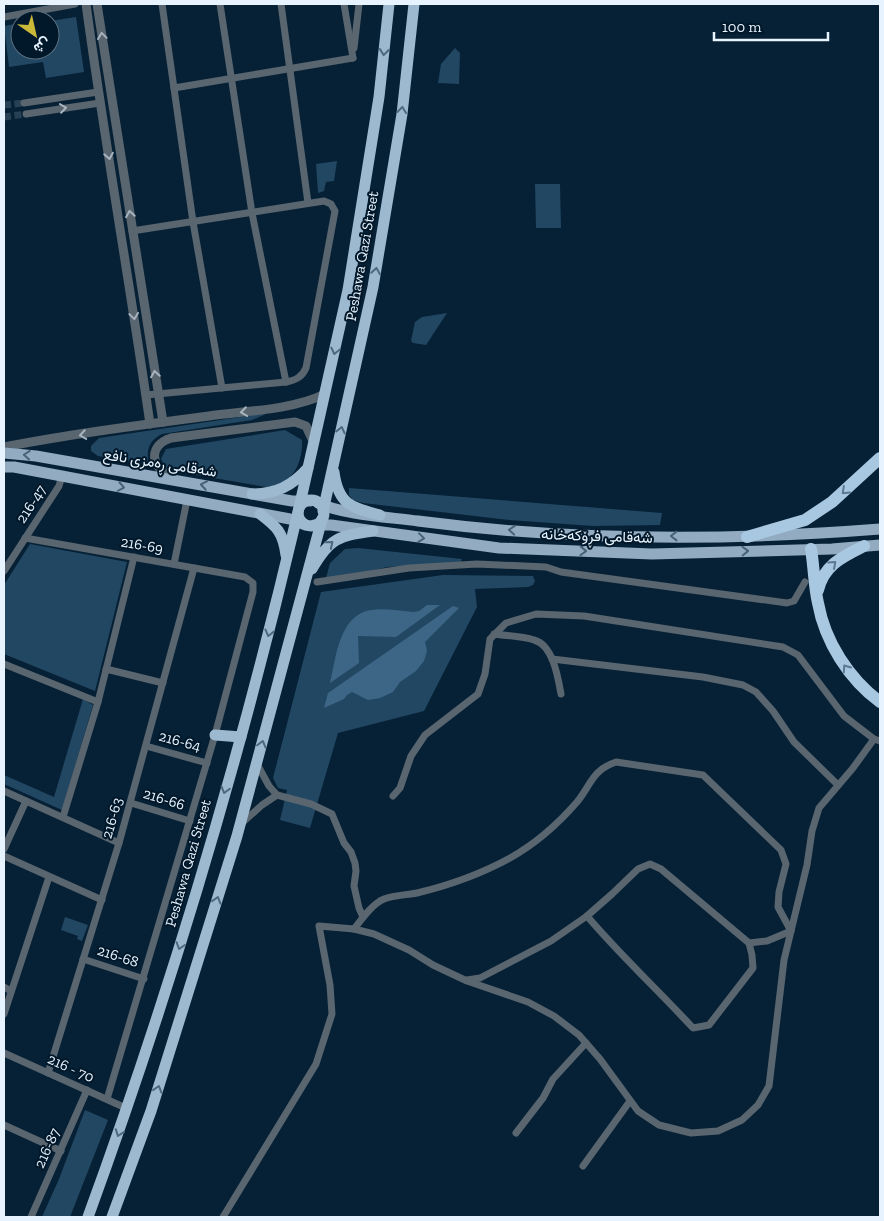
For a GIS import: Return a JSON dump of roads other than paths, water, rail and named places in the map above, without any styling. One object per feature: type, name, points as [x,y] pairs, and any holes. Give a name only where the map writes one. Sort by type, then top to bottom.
[{"type":"highway","name":"Peshawa Qazi Street","points":[[112,1217],[151,1111],[240,825],[304,581],[311,513],[309,466],[348,290],[379,97],[389,4]]},
{"type":"highway","name":"Peshawa Qazi Street","points":[[88,1217],[128,1108],[191,910],[241,737],[285,565],[334,464],[373,287],[402,114],[414,4]]},
{"type":"highway","points":[[747,537],[805,520],[832,502],[880,458]]},
{"type":"highway","points":[[334,464],[339,494],[345,501],[356,509],[380,516]]},
{"type":"highway","points":[[252,494],[265,494],[281,489],[298,479],[309,466]]},
{"type":"highway","points":[[265,515],[281,533],[285,548],[285,565]]},
{"type":"highway","points":[[304,581],[322,551],[332,542],[351,534],[373,531]]},
{"type":"highway","points":[[817,595],[821,579],[830,566],[842,557],[864,546]]},
{"type":"highway","points":[[811,549],[817,595],[824,624],[837,654],[858,682],[880,702]]},
{"type":"highway","points":[[215,735],[241,737]]},
{"type":"main road","name":"شەقامی ڕەمزی نافع","points":[[4,453],[36,456],[252,494],[272,498],[311,513]]},
{"type":"main road","name":"شەقامی ڕەمزی نافع","points":[[4,467],[14,467],[265,515],[311,513]]},
{"type":"main road","points":[[265,515],[275,511],[276,507],[272,498]]},
{"type":"main road","name":"شەقامی فڕۆکەخانە","points":[[311,513],[380,516],[460,526],[535,532],[635,536],[747,537],[880,529]]},
{"type":"main road","name":"شەقامی فڕۆکەخانە","points":[[311,513],[373,531],[499,548],[652,554],[880,545]]},
{"type":"main road","points":[[811,534],[811,549]]},
{"type":"street","points":[[4,17],[75,4]]},
{"type":"street","points":[[86,4],[150,424]]},
{"type":"street","points":[[97,4],[163,422]]},
{"type":"street","points":[[162,4],[193,222],[222,388]]},
{"type":"street","points":[[220,4],[252,212],[286,382]]},
{"type":"street","points":[[281,4],[308,203]]},
{"type":"street","points":[[344,4],[353,58]]},
{"type":"street","points":[[353,58],[359,4]]},
{"type":"street","points":[[94,58],[105,57]]},
{"type":"street","points":[[174,88],[353,58]]},
{"type":"street","points":[[24,102],[98,92]]},
{"type":"street","points":[[26,114],[100,103]]},
{"type":"street","points":[[104,124],[115,122]]},
{"type":"street","points":[[132,231],[308,203],[328,201],[334,207],[306,368],[298,378],[286,382],[146,395]]},
{"type":"street","points":[[4,447],[163,422],[270,408],[306,402],[325,394]]},
{"type":"street","points":[[256,426],[273,418],[273,412],[270,408]]},
{"type":"street","points":[[180,481],[164,474],[157,467],[155,454],[157,448],[171,438],[298,422],[308,429],[314,444]]},
{"type":"street","name":"216-47","points":[[4,571],[59,486],[62,476]]},
{"type":"street","points":[[174,564],[188,500]]},
{"type":"street","name":"216-69","points":[[25,538],[245,577],[253,583],[254,592],[215,735]]},
{"type":"street","points":[[63,818],[98,702],[134,557]]},
{"type":"street","points":[[317,582],[409,568],[477,564],[546,567],[562,572],[787,604],[794,601],[805,582]]},
{"type":"street","name":"216-63","points":[[48,1073],[131,803],[194,568]]},
{"type":"street","points":[[223,1217],[316,1064],[332,1014],[330,985],[319,926],[354,928],[374,934],[409,950],[433,965],[467,980],[528,1002],[554,1016],[586,1043],[638,1111],[659,1125],[691,1133],[718,1131],[742,1120],[758,1106],[769,1086],[784,960],[807,865],[812,831],[818,808],[877,740],[844,716],[798,655],[782,647],[584,616],[536,614],[506,623],[490,639],[485,674],[478,694],[425,735],[411,756],[400,788],[393,796]]},
{"type":"street","points":[[494,634],[536,640],[546,649],[552,659],[556,668],[561,694]]},
{"type":"street","points":[[552,659],[703,677],[743,685],[756,692],[773,711],[794,742],[838,785]]},
{"type":"street","points":[[4,664],[98,702]]},
{"type":"street","points":[[106,669],[163,683]]},
{"type":"street","points":[[106,1099],[144,979],[215,735]]},
{"type":"street","name":"216-64","points":[[146,746],[207,763]]},
{"type":"street","points":[[354,928],[383,899],[416,893],[482,872],[532,844],[578,801],[592,779],[604,766],[616,762],[703,775],[714,784],[781,850],[786,864],[779,892],[778,907],[791,930]]},
{"type":"street","points":[[256,764],[269,786],[277,795],[311,804],[332,814],[340,836],[356,863],[354,886],[363,917]]},
{"type":"street","points":[[4,791],[119,843]]},
{"type":"street","points":[[240,825],[262,805],[277,795]]},
{"type":"street","points":[[4,849],[26,801]]},
{"type":"street","name":"216-66","points":[[131,803],[190,821]]},
{"type":"street","points":[[4,856],[102,900]]},
{"type":"street","points":[[467,980],[480,978],[552,941],[587,916],[638,868],[650,864],[661,869],[749,942],[753,968],[710,1024],[693,1028],[638,970],[614,949],[587,916]]},
{"type":"street","points":[[4,1014],[49,877]]},
{"type":"street","points":[[749,942],[767,941],[791,930]]},
{"type":"street","name":"216-68","points":[[83,959],[144,979]]},
{"type":"street","points":[[4,987],[11,991]]},
{"type":"street","points":[[516,1133],[543,1098],[553,1079],[586,1043]]},
{"type":"street","name":"216 - 70","points":[[4,1053],[128,1108]]},
{"type":"street","name":"216-87","points":[[31,1217],[87,1090]]},
{"type":"street","points":[[583,1166],[630,1101]]},
{"type":"street","points":[[4,1126],[61,1151]]},
{"type":"tunnel","points":[[4,105],[24,103]]},
{"type":"tunnel","points":[[4,117],[26,114]]}]
